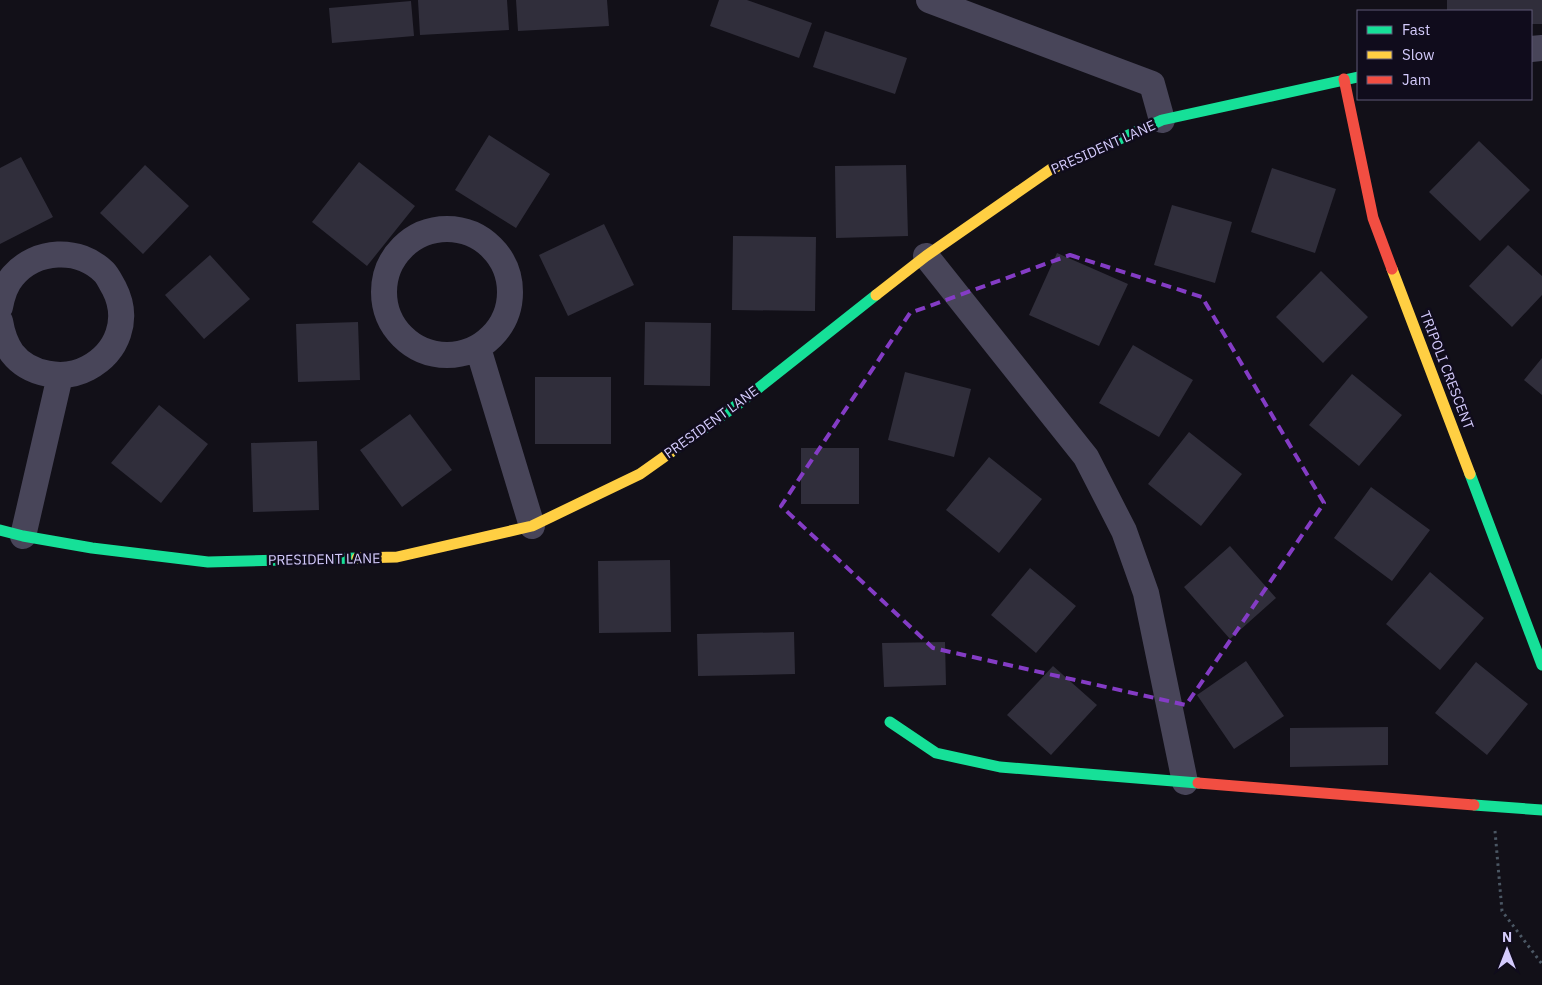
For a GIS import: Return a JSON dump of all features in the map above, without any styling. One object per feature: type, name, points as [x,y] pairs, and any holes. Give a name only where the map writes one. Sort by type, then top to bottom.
[{"type":"street","points":[[929,0],[1152,84],[1162,120]]},
{"type":"street","name":"PRESIDENT LANE","points":[[12,533],[92,548],[208,562],[397,557],[532,526],[640,474],[741,402],[926,256],[1051,169],[1162,120],[1357,77]]},
{"type":"street","name":"TRIPOLI CRESCENT","points":[[1344,79],[1373,218],[1542,665]]},
{"type":"street","points":[[442,229],[464,231],[483,239],[501,258],[510,278],[508,313],[497,332],[478,348],[456,355],[435,354],[414,346],[398,332],[388,315],[383,292],[387,270],[398,252],[414,237],[426,232],[442,229]]},
{"type":"street","points":[[0,307],[2,294],[12,276],[28,262],[48,255],[70,254],[88,260],[105,272],[120,300],[122,321],[119,334],[109,352],[98,362],[80,373],[60,376],[39,372],[20,362],[12,353],[3,337],[0,321]]},
{"type":"street","points":[[926,256],[1086,457],[1124,531],[1146,593],[1185,782]]},
{"type":"street","points":[[478,348],[532,526]]},
{"type":"street","points":[[12,533],[60,376]]},
{"type":"street","points":[[890,722],[936,753],[1000,767],[1542,810]]},
{"type":"path","points":[[1492,806],[1502,911],[1542,964]]},
{"type":"highlighted area","points":[[1070,255],[1202,297],[1324,503],[1186,705],[933,648],[781,506],[910,313]]},
{"type":"building","points":[[418,0],[507,0],[509,30],[420,35]]},
{"type":"building","points":[[516,0],[607,0],[609,26],[518,31]]},
{"type":"building","points":[[719,0],[747,0],[812,23],[799,58],[710,26]]},
{"type":"building","points":[[1447,0],[1542,0],[1542,24],[1532,24],[1532,10],[1447,10]]},
{"type":"building","points":[[411,1],[414,36],[332,43],[329,8]]},
{"type":"building","points":[[825,31],[907,58],[895,94],[813,67]]},
{"type":"building","points":[[489,135],[550,174],[516,228],[455,190]]},
{"type":"building","points":[[1479,141],[1530,190],[1480,241],[1429,192]]},
{"type":"building","points":[[21,157],[53,217],[0,244],[0,168]]},
{"type":"building","points":[[359,162],[415,206],[367,266],[312,222]]},
{"type":"building","points":[[145,165],[189,206],[143,254],[100,213]]},
{"type":"building","points":[[906,165],[908,236],[836,238],[835,166]]},
{"type":"building","points":[[1272,168],[1336,189],[1315,253],[1251,232]]},
{"type":"building","points":[[1172,205],[1232,222],[1215,283],[1154,265]]},
{"type":"building","points":[[604,224],[634,285],[568,316],[539,255]]},
{"type":"building","points":[[733,236],[816,237],[815,311],[732,310]]},
{"type":"building","points":[[1508,245],[1542,276],[1542,295],[1512,327],[1469,286]]},
{"type":"building","points":[[1057,253],[1128,284],[1099,346],[1029,315]]},
{"type":"building","points":[[210,255],[250,299],[204,339],[165,295]]},
{"type":"building","points":[[1321,271],[1368,317],[1323,363],[1276,317]]},
{"type":"building","points":[[358,322],[360,380],[298,382],[296,324]]},
{"type":"building","points":[[645,322],[711,323],[710,386],[644,385]]},
{"type":"building","points":[[1133,345],[1193,380],[1159,437],[1099,403]]},
{"type":"building","points":[[1542,358],[1542,395],[1524,380]]},
{"type":"building","points":[[905,372],[971,389],[954,457],[888,440]]},
{"type":"building","points":[[1352,374],[1402,415],[1359,466],[1309,425]]},
{"type":"building","points":[[535,377],[611,377],[611,444],[535,444]]},
{"type":"building","points":[[159,405],[208,444],[161,503],[111,463]]},
{"type":"building","points":[[410,414],[452,470],[402,507],[360,450]]},
{"type":"building","points":[[1189,432],[1242,474],[1201,526],[1148,484]]},
{"type":"building","points":[[317,441],[319,510],[253,512],[251,443]]},
{"type":"building","points":[[801,448],[859,448],[859,504],[801,504]]},
{"type":"building","points":[[989,457],[1042,499],[999,553],[946,510]]},
{"type":"building","points":[[1371,487],[1430,530],[1392,581],[1334,538]]},
{"type":"building","points":[[1230,546],[1276,598],[1230,639],[1184,587]]},
{"type":"building","points":[[670,560],[671,632],[599,633],[598,561]]},
{"type":"building","points":[[1030,568],[1076,606],[1036,653],[991,615]]},
{"type":"building","points":[[1430,572],[1484,618],[1440,670],[1386,624]]},
{"type":"building","points":[[794,632],[795,674],[698,676],[697,634]]},
{"type":"building","points":[[945,642],[946,685],[884,687],[882,643]]},
{"type":"building","points":[[1246,661],[1284,716],[1234,749],[1197,695]]},
{"type":"building","points":[[1476,662],[1528,704],[1487,755],[1435,713]]},
{"type":"building","points":[[1053,666],[1097,705],[1051,755],[1007,715]]},
{"type":"building","points":[[1388,727],[1388,765],[1290,767],[1290,728]]},
{"type":"traffic: fast","points":[[1084,155],[1162,120],[1357,77]]},
{"type":"traffic: fast","points":[[671,452],[741,402],[876,295]]},
{"type":"traffic: fast","points":[[1470,474],[1542,665]]},
{"type":"traffic: fast","points":[[0,530],[92,548],[208,562],[357,558]]},
{"type":"traffic: fast","points":[[890,722],[936,753],[1000,767],[1198,783]]},
{"type":"traffic: fast","points":[[1474,805],[1542,810]]},
{"type":"traffic: slow","points":[[876,295],[926,256],[1051,169],[1084,155]]},
{"type":"traffic: slow","points":[[1392,269],[1470,474]]},
{"type":"traffic: slow","points":[[357,558],[397,557],[532,526],[640,474],[671,452]]},
{"type":"traffic: jam","points":[[1344,79],[1373,218],[1392,269]]},
{"type":"traffic: jam","points":[[1198,783],[1474,805]]}]
